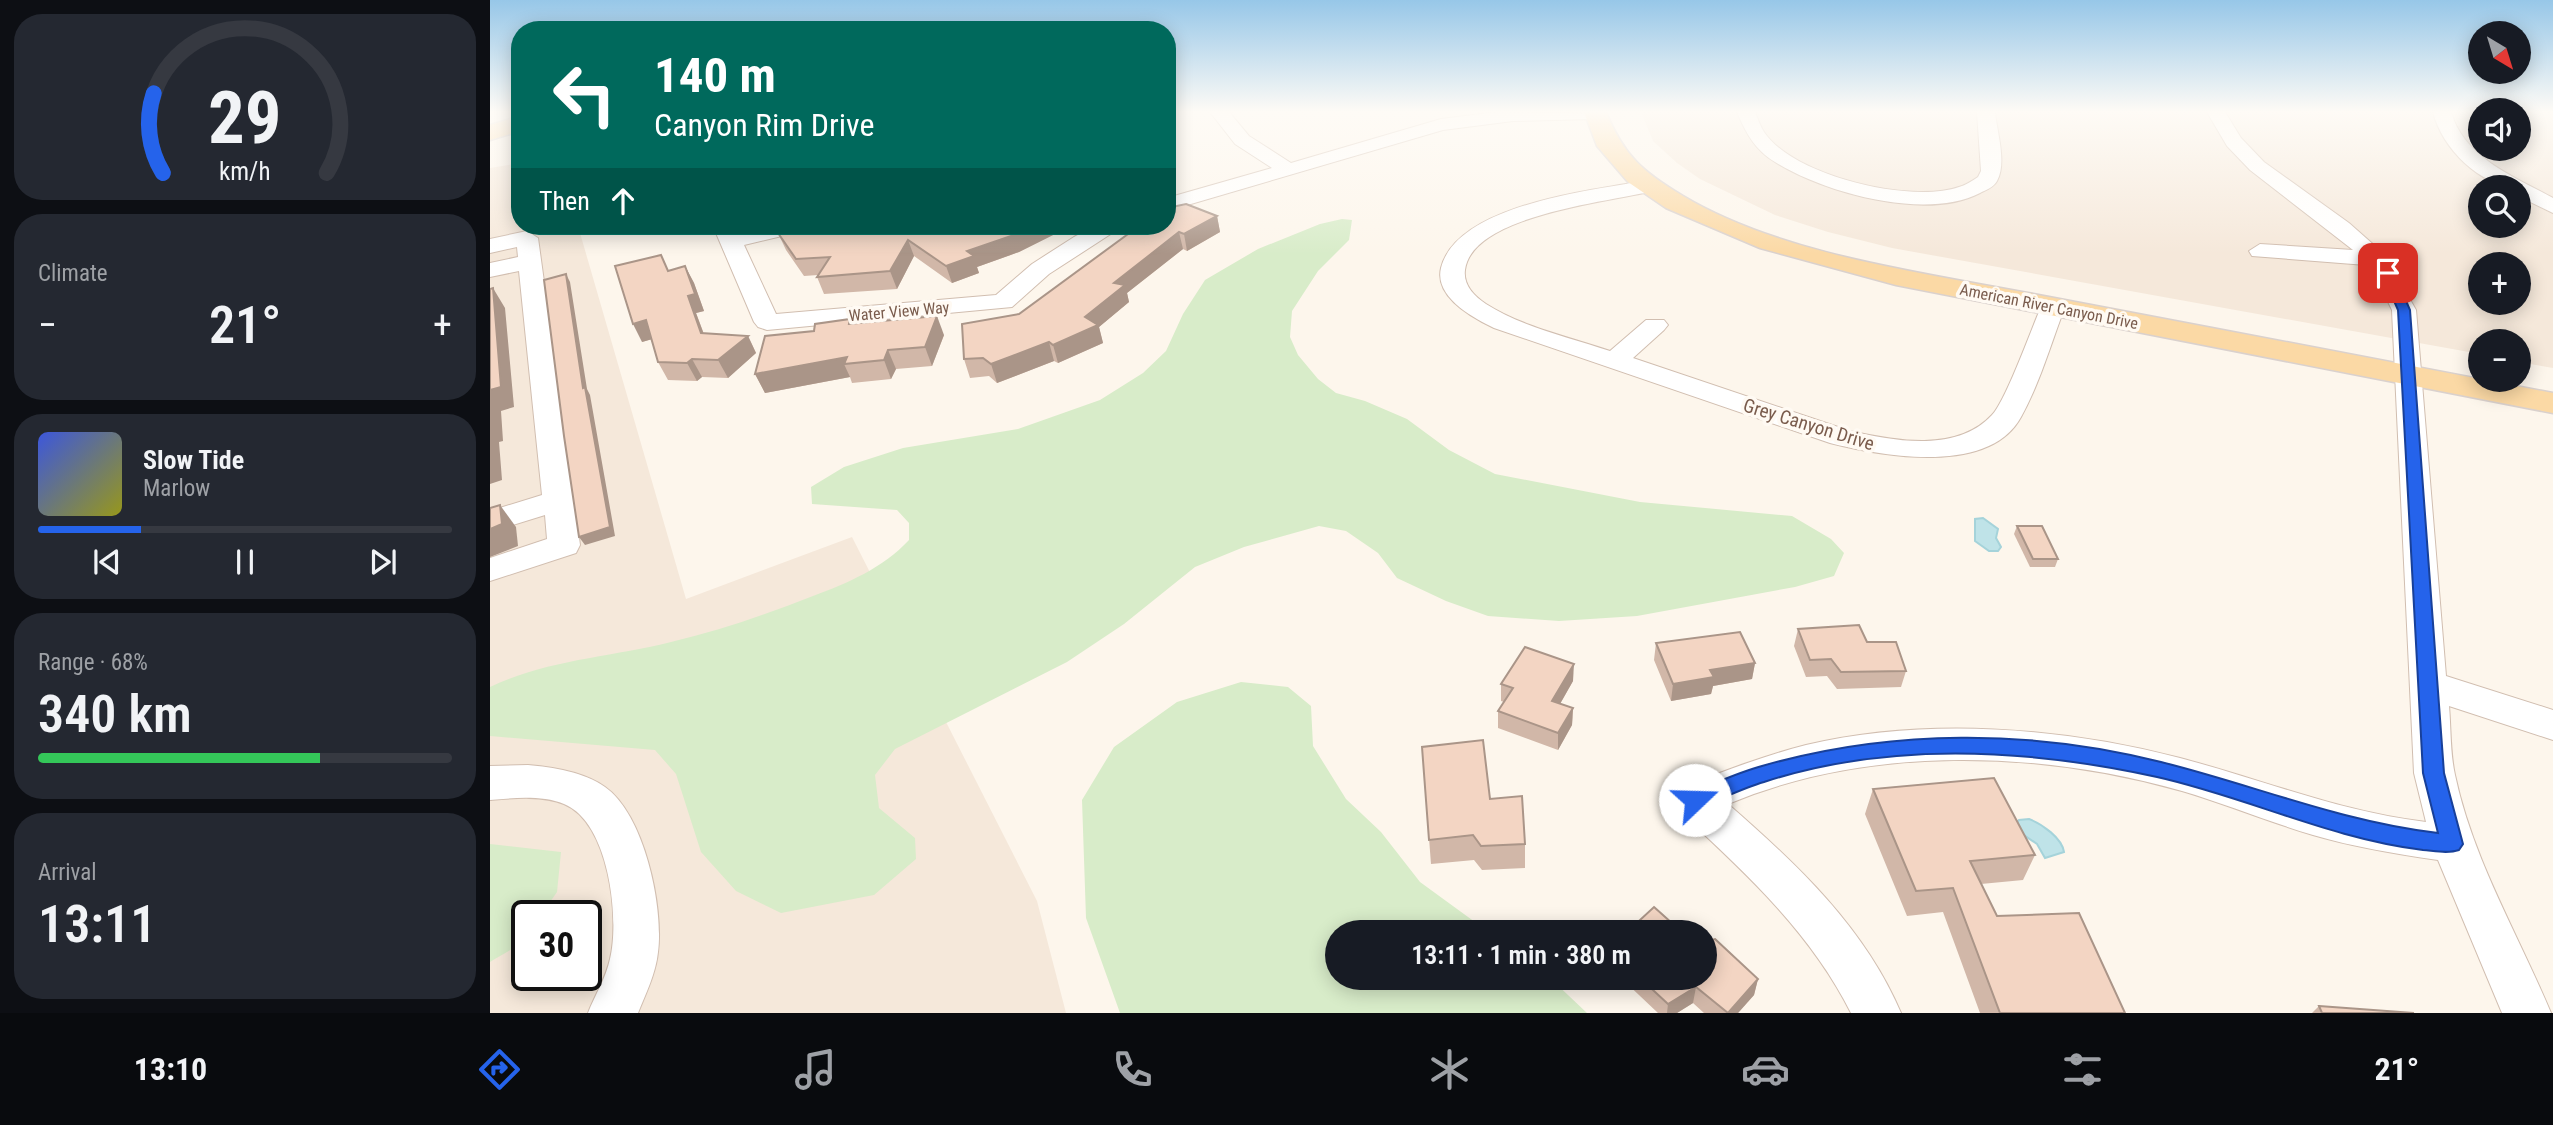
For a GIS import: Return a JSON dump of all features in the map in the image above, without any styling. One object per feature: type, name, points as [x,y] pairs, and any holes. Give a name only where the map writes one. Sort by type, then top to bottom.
[{"type":"main road","name":"American River Canyon Drive","points":[[1621,159],[1650,186],[1715,222],[1794,251],[1896,276],[2553,403]]},
{"type":"street","points":[[1272,159],[1287,169]]},
{"type":"street","points":[[1176,202],[1320,159]]},
{"type":"street","points":[[1788,159],[1803,169],[1868,192],[1927,198],[1965,193],[1987,181],[1991,171],[1990,159]]},
{"type":"street","points":[[2254,159],[2268,173],[2342,227],[2376,259],[2398,292],[2404,310],[2434,773],[2452,844],[2483,926],[2527,1013]]},
{"type":"street","points":[[2477,159],[2500,175]]},
{"type":"street","name":"Grey Canyon Drive","points":[[1650,186],[1495,223],[1463,244],[1452,264],[1455,285],[1464,298],[1480,311],[1503,323],[1860,443],[1902,450],[1943,448],[1976,440],[1989,433],[2007,416],[2053,307]]},
{"type":"street","points":[[2531,194],[2553,207]]},
{"type":"street","name":"Water View Way","points":[[729,235],[767,322],[1003,302],[1031,275],[1063,252],[1095,235]]},
{"type":"street","points":[[490,246],[527,238],[564,545],[490,570]]},
{"type":"street","points":[[2260,250],[2376,259]]},
{"type":"street","points":[[490,270],[530,262]]},
{"type":"street","points":[[1614,361],[1655,325]]},
{"type":"street","points":[[490,522],[560,500]]},
{"type":"street","points":[[2427,684],[2553,725]]},
{"type":"street","points":[[1877,1013],[1843,953],[1803,900],[1695,800],[1760,774],[1818,760],[1887,749],[1938,746],[2011,747],[2068,753],[2158,769],[2240,792],[2334,824],[2452,844]]},
{"type":"street","points":[[490,783],[526,781],[568,789],[592,799],[617,832],[633,897],[636,944],[626,988],[612,1013]]},
{"type":"shaded area","points":[[1673,159],[2553,159],[2553,368],[2531,364],[2531,329],[2468,329],[2468,352],[1892,248],[1775,215],[1700,179]]},
{"type":"shaded area","points":[[511,164],[511,235],[581,235],[686,599],[852,537],[1037,901],[1066,1013],[490,1013],[490,168]]},
{"type":"green space","points":[[1342,219],[1352,220],[1349,240],[1318,271],[1292,311],[1290,337],[1298,355],[1318,379],[1336,393],[1365,401],[1407,419],[1449,450],[1495,474],[1640,502],[1792,516],[1831,539],[1844,553],[1834,576],[1795,587],[1637,616],[1559,621],[1488,616],[1446,601],[1397,578],[1378,553],[1346,531],[1319,526],[1244,547],[1195,567],[1124,624],[1067,662],[895,749],[875,775],[879,808],[915,838],[916,859],[874,895],[781,913],[736,891],[701,852],[676,774],[655,750],[490,736],[490,687],[556,665],[689,638],[725,627],[826,591],[876,567],[909,540],[909,523],[897,510],[812,504],[811,487],[844,467],[903,448],[1018,429],[1100,400],[1143,373],[1166,351],[1183,314],[1205,280],[1258,249],[1320,224]]},
{"type":"green space","points":[[1241,682],[1288,687],[1311,706],[1313,746],[1346,799],[1381,832],[1420,882],[1472,920],[1325,920],[1325,990],[1563,990],[1587,1013],[1120,1013],[1086,918],[1082,800],[1114,747],[1177,702]]},
{"type":"green space","points":[[490,844],[561,852],[557,892],[551,900],[511,900],[511,950],[490,962]]},
{"type":"water","points":[[1983,518],[1998,529],[1996,538],[2001,547],[1998,551],[1989,551],[1975,541],[1975,519]]},
{"type":"water","points":[[2029,819],[2051,832],[2064,852],[2045,858],[2037,844],[2018,831],[2015,824],[2019,820]]},
{"type":"building","points":[[1186,204],[1217,216],[1184,234],[1179,232],[1176,234],[1176,206]]},
{"type":"building","points":[[779,235],[1014,235],[967,251],[974,256],[946,266],[908,240],[890,271],[817,277],[830,257],[796,259]]},
{"type":"building","points":[[1127,235],[1175,235],[1114,283],[1125,285],[1085,317],[1098,325],[1053,345],[1049,342],[991,364],[983,358],[964,359],[962,324],[1019,314]]},
{"type":"building","points":[[661,255],[668,271],[685,266],[695,294],[688,296],[701,333],[748,336],[718,360],[658,362],[646,320],[633,324],[615,266]]},
{"type":"building","points":[[566,274],[583,388],[585,387],[610,527],[579,537],[544,280]]},
{"type":"building","points":[[493,288],[501,387],[490,390],[490,289]]},
{"type":"building","points":[[937,316],[925,347],[888,350],[884,360],[844,364],[847,357],[755,374],[765,336],[814,331],[815,324],[850,319],[849,324]]},
{"type":"building","points":[[500,505],[502,524],[490,529],[490,508]]},
{"type":"building","points":[[2017,526],[2042,526],[2058,559],[2033,559]]},
{"type":"building","points":[[1859,625],[1867,642],[1896,642],[1906,671],[1841,672],[1831,659],[1810,660],[1798,629]]},
{"type":"building","points":[[1740,632],[1755,663],[1710,670],[1714,677],[1673,684],[1656,643]]},
{"type":"building","points":[[1525,647],[1574,664],[1552,701],[1573,708],[1558,733],[1498,711],[1513,688],[1501,684]]},
{"type":"building","points":[[1483,740],[1490,799],[1522,796],[1525,844],[1481,846],[1473,835],[1429,840],[1422,747]]},
{"type":"building","points":[[1994,778],[2035,855],[1970,861],[1997,916],[2079,913],[2125,1013],[2000,1013],[1953,888],[1916,891],[1873,789]]},
{"type":"building","points":[[1654,907],[1668,920],[1640,920]]},
{"type":"building","points":[[1717,941],[1758,979],[1728,1013],[1700,990],[1717,990]]},
{"type":"building","points":[[1653,990],[1691,990],[1668,1004]]},
{"type":"building","points":[[2319,1006],[2414,1013],[2322,1013]]},
{"type":"route","points":[[1695,800],[1760,774],[1818,760],[1887,749],[1938,746],[2011,747],[2068,753],[2158,769],[2240,792],[2334,824],[2452,844],[2434,773],[2404,310],[2388,273]]}]
